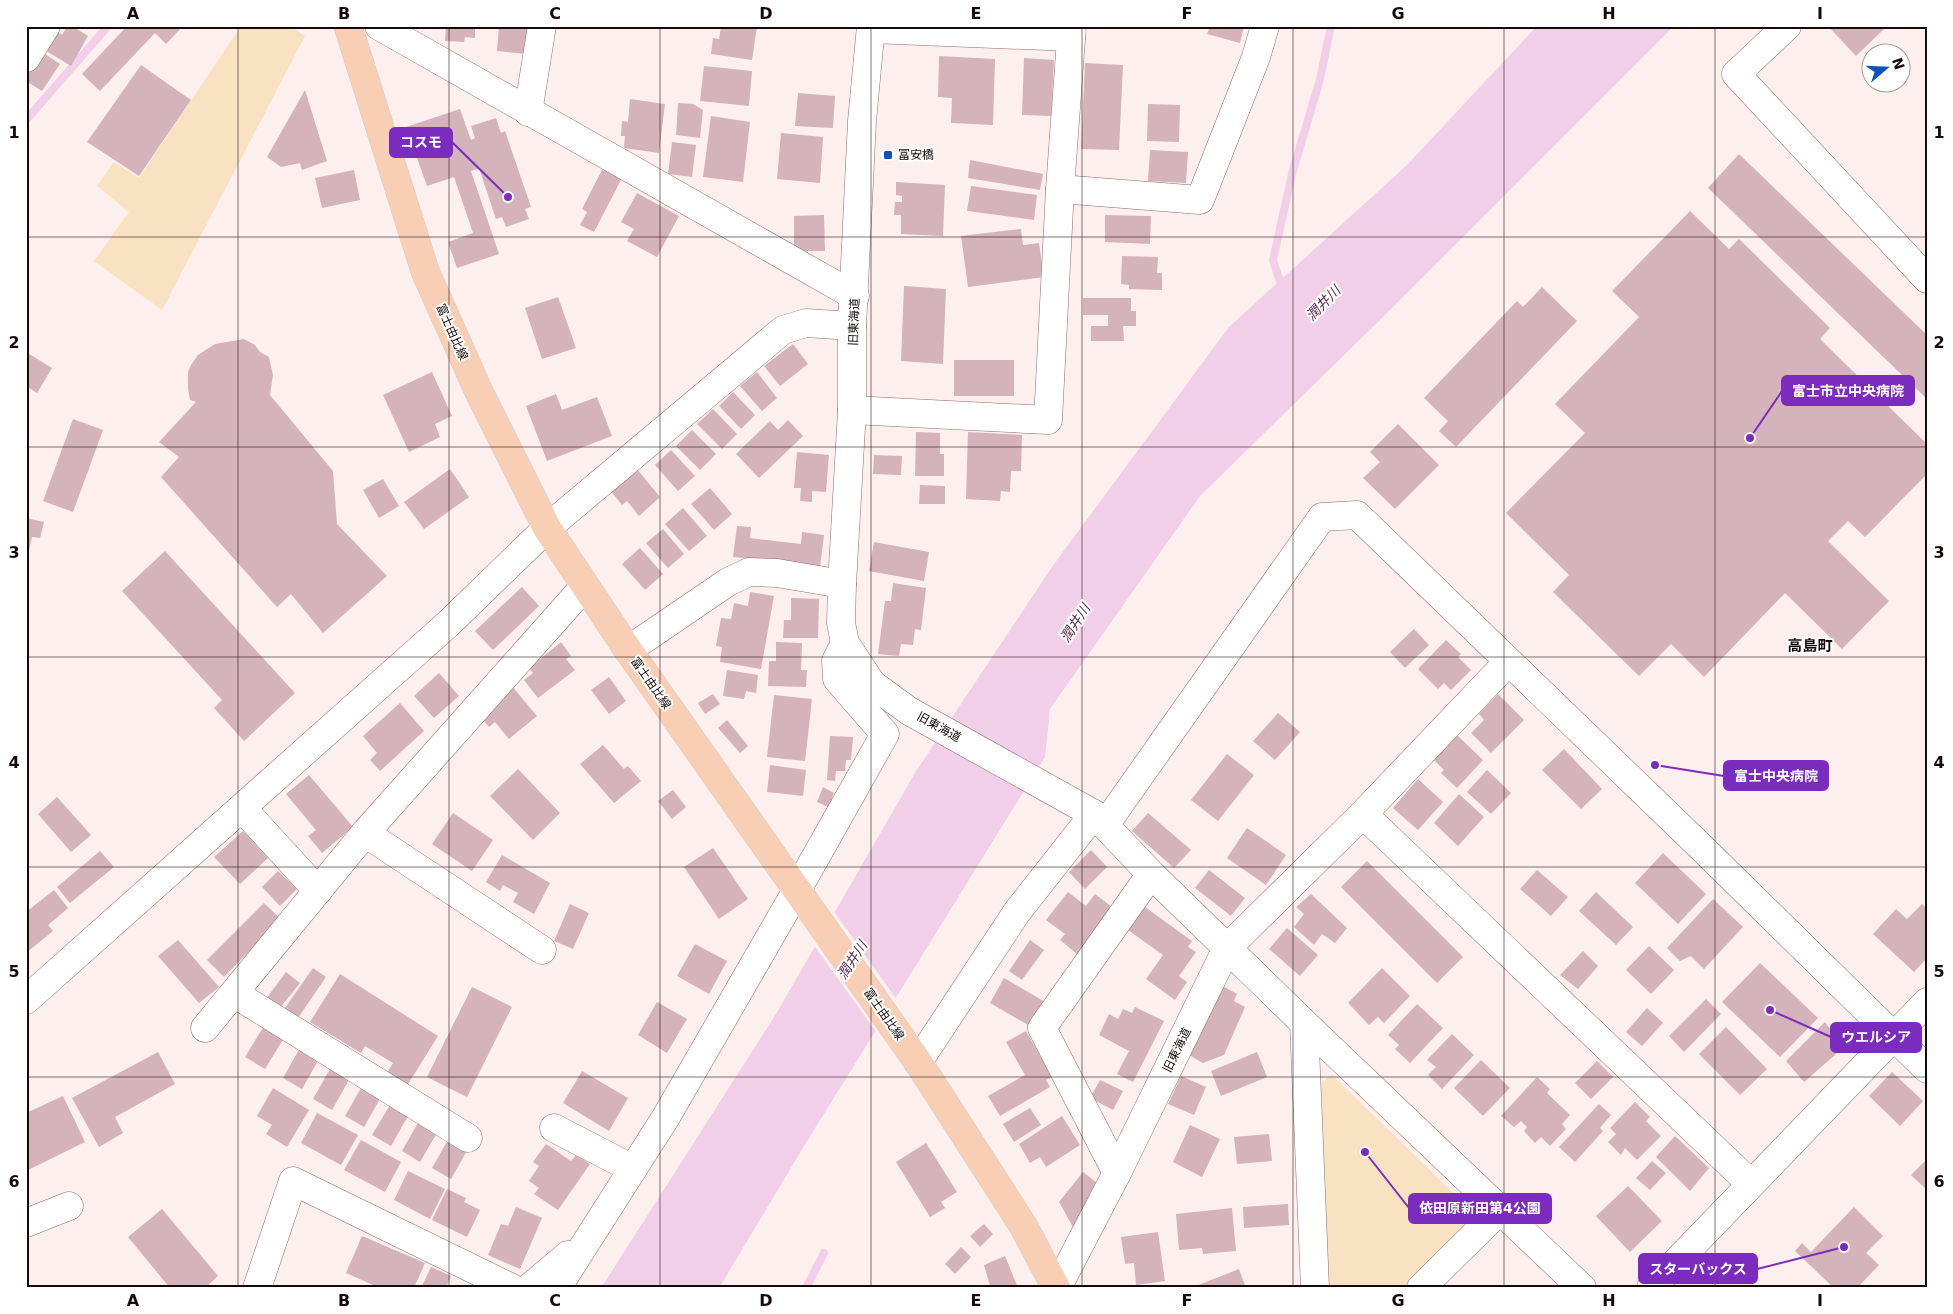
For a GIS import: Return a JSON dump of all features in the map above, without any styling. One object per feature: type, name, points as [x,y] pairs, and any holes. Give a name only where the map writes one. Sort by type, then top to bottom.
[{"type":"main road","name":"富士由比線","points":[[348,26],[425,272],[479,392],[548,528],[628,650],[914,1056],[1018,1218],[1057,1288]]},
{"type":"street","points":[[26,58],[46,26]]},
{"type":"street","points":[[379,26],[854,296]]},
{"type":"street","points":[[528,112],[542,26]]},
{"type":"street","points":[[1060,189],[1200,200],[1256,57],[1265,26]]},
{"type":"street","points":[[1787,26],[1736,74],[1927,279]]},
{"type":"street","points":[[852,410],[1048,420],[1060,189],[1072,32],[871,28]]},
{"type":"street","name":"旧東海道","points":[[871,28],[862,121],[852,326],[852,410],[842,584],[842,623],[845,643],[872,684],[909,710],[1100,819],[1151,874],[1227,948],[1117,1173],[1057,1288]]},
{"type":"street","points":[[26,1000],[449,624],[548,528],[783,330],[806,323],[852,326]]},
{"type":"street","points":[[914,1056],[1018,912],[1100,819],[1322,517],[1357,514],[1927,1069]]},
{"type":"street","points":[[628,650],[728,582],[750,572],[777,573],[842,584]]},
{"type":"street","points":[[205,1028],[235,994],[365,832],[586,586]]},
{"type":"street","points":[[557,1288],[666,1117],[802,896],[885,734],[851,698],[837,679],[836,661],[845,643]]},
{"type":"street","points":[[1508,662],[1363,814],[1227,948],[1499,1211],[1582,1288]]},
{"type":"street","points":[[242,808],[318,891]]},
{"type":"street","points":[[1363,814],[1750,1184]]},
{"type":"street","points":[[365,832],[542,950]]},
{"type":"street","points":[[1117,1173],[1042,1028],[1151,874]]},
{"type":"street","points":[[235,994],[468,1138]]},
{"type":"street","points":[[1651,1288],[1927,1002]]},
{"type":"street","points":[[1304,1023],[1315,1288]]},
{"type":"street","points":[[554,1128],[633,1169]]},
{"type":"street","points":[[257,1288],[292,1181],[512,1288]]},
{"type":"street","points":[[26,1223],[69,1206]]},
{"type":"street","points":[[1421,1288],[1499,1211]]},
{"type":"street","points":[[530,1288],[567,1255],[578,1255]]},
{"type":"shaded area","points":[[241,26],[290,26],[305,36],[162,310],[94,261],[129,212],[97,186],[114,162],[139,178]]},
{"type":"shaded area","points":[[1332,1075],[1479,1218],[1406,1288],[1328,1288],[1315,1086]]},
{"type":"water","name":"潤井川","points":[[1537,26],[1674,26],[1379,321],[1200,496],[1050,709],[1045,757],[801,1151],[719,1288],[601,1288],[776,1014],[915,773],[1054,564],[1229,327],[1407,165]]},
{"type":"pier","points":[[833,910],[897,1000],[877,1033],[813,944]]},
{"type":"building","points":[[67,26],[72,26],[88,36],[71,66],[43,49],[54,30],[62,35]]},
{"type":"building","points":[[127,26],[183,26],[166,44],[155,33],[100,91],[82,74]]},
{"type":"building","points":[[446,26],[475,26],[475,38],[465,37],[464,42],[445,41]]},
{"type":"building","points":[[499,26],[528,26],[526,54],[497,51]]},
{"type":"building","points":[[728,26],[757,26],[752,60],[711,54],[713,38],[719,39],[721,27],[728,28]]},
{"type":"building","points":[[1210,26],[1244,26],[1240,43],[1207,34]]},
{"type":"building","points":[[1828,26],[1881,26],[1884,29],[1871,42],[1860,42],[1860,52],[1856,56]]},
{"type":"building","points":[[42,52],[60,64],[42,91],[26,81],[26,76]]},
{"type":"building","points":[[939,56],[995,59],[993,125],[951,123],[952,98],[938,97]]},
{"type":"building","points":[[1024,58],[1054,60],[1051,116],[1022,115]]},
{"type":"building","points":[[1085,63],[1123,65],[1119,150],[1081,149]]},
{"type":"building","points":[[141,65],[191,100],[139,176],[87,142]]},
{"type":"building","points":[[704,66],[752,71],[749,106],[700,101]]},
{"type":"building","points":[[305,90],[327,161],[302,170],[300,163],[281,167],[267,157]]},
{"type":"building","points":[[798,93],[835,96],[833,128],[795,126]]},
{"type":"building","points":[[630,99],[665,104],[659,153],[624,148],[625,136],[621,136],[622,121],[628,122]]},
{"type":"building","points":[[678,103],[693,104],[703,110],[700,138],[676,135]]},
{"type":"building","points":[[1148,104],[1180,105],[1179,142],[1147,141]]},
{"type":"building","points":[[460,109],[471,140],[475,138],[471,126],[496,118],[501,133],[505,131],[531,207],[525,209],[529,219],[506,227],[502,217],[496,219],[479,168],[471,171],[499,254],[457,268],[448,242],[473,233],[454,177],[427,186],[406,127]]},
{"type":"building","points":[[711,116],[750,122],[743,182],[703,177]]},
{"type":"building","points":[[781,133],[823,137],[820,183],[777,179]]},
{"type":"building","points":[[672,142],[696,145],[692,177],[668,174]]},
{"type":"building","points":[[1150,150],[1188,152],[1186,183],[1148,181]]},
{"type":"building","points":[[1739,154],[1927,335],[1927,399],[1708,188]]},
{"type":"building","points":[[970,160],[1043,174],[1040,190],[968,178]]},
{"type":"building","points":[[603,168],[622,178],[594,232],[580,225],[587,212],[582,209]]},
{"type":"building","points":[[354,170],[360,200],[322,208],[315,178]]},
{"type":"building","points":[[896,182],[945,185],[943,236],[901,234],[901,215],[894,215],[895,202],[902,202],[902,196],[896,195]]},
{"type":"building","points":[[971,186],[1037,195],[1034,220],[967,211]]},
{"type":"building","points":[[637,193],[679,216],[657,257],[627,241],[634,229],[621,222]]},
{"type":"building","points":[[1690,211],[1729,249],[1739,239],[1830,328],[1820,339],[1927,444],[1927,474],[1865,537],[1848,521],[1828,541],[1889,601],[1842,649],[1785,593],[1704,677],[1671,644],[1639,676],[1553,592],[1569,575],[1506,513],[1585,433],[1555,404],[1639,317],[1612,291]]},
{"type":"building","points":[[824,215],[825,251],[794,251],[794,216]]},
{"type":"building","points":[[1105,215],[1151,216],[1150,244],[1105,242]]},
{"type":"building","points":[[1021,229],[1023,245],[1039,243],[1044,277],[968,287],[961,236]]},
{"type":"building","points":[[1122,256],[1158,257],[1157,273],[1162,273],[1162,290],[1129,289],[1129,285],[1121,284]]},
{"type":"building","points":[[904,286],[946,289],[943,364],[901,361]]},
{"type":"building","points":[[1542,287],[1577,321],[1456,447],[1439,431],[1448,421],[1424,398],[1517,301],[1523,307]]},
{"type":"building","points":[[558,297],[576,348],[542,359],[525,308]]},
{"type":"building","points":[[1083,298],[1131,298],[1131,311],[1136,311],[1136,326],[1123,326],[1124,341],[1091,341],[1091,326],[1108,326],[1108,315],[1083,315]]},
{"type":"building","points":[[244,339],[255,345],[260,352],[269,357],[273,375],[270,395],[333,471],[337,524],[387,576],[323,633],[291,594],[277,607],[161,477],[179,457],[159,442],[196,402],[190,400],[188,389],[188,372],[191,365],[198,355],[215,344]]},
{"type":"building","points":[[793,344],[808,364],[780,386],[764,366]]},
{"type":"building","points":[[26,352],[52,368],[37,393],[26,386]]},
{"type":"building","points":[[954,360],[1014,360],[1014,396],[954,396]]},
{"type":"building","points":[[432,372],[452,416],[435,424],[440,437],[409,452],[383,395]]},
{"type":"building","points":[[757,372],[777,398],[762,411],[740,386]]},
{"type":"building","points":[[733,392],[755,415],[741,429],[719,406]]},
{"type":"building","points":[[556,394],[562,410],[597,397],[612,436],[547,461],[526,406]]},
{"type":"building","points":[[713,409],[737,434],[722,449],[697,424]]},
{"type":"building","points":[[73,419],[103,430],[73,512],[43,501]]},
{"type":"building","points":[[788,420],[803,436],[759,478],[736,454],[770,421],[778,430]]},
{"type":"building","points":[[1398,424],[1439,465],[1395,509],[1363,478],[1380,462],[1370,452]]},
{"type":"building","points":[[692,430],[716,454],[700,470],[676,446]]},
{"type":"building","points":[[916,432],[940,433],[940,454],[944,454],[944,476],[915,476]]},
{"type":"building","points":[[968,432],[1022,435],[1021,471],[1011,471],[1010,492],[1001,491],[1000,501],[966,499]]},
{"type":"building","points":[[671,450],[695,476],[678,491],[655,465]]},
{"type":"building","points":[[797,452],[829,455],[826,492],[812,491],[812,502],[800,501],[801,488],[794,488]]},
{"type":"building","points":[[874,455],[902,456],[901,475],[873,474]]},
{"type":"building","points":[[636,468],[660,497],[639,516],[627,501],[622,505],[610,490]]},
{"type":"building","points":[[450,469],[469,497],[424,529],[404,502]]},
{"type":"building","points":[[383,479],[399,506],[379,518],[363,490]]},
{"type":"building","points":[[920,485],[945,486],[945,504],[919,504]]},
{"type":"building","points":[[710,488],[732,514],[714,530],[691,504]]},
{"type":"building","points":[[683,508],[707,536],[689,551],[665,524]]},
{"type":"building","points":[[26,518],[44,522],[40,538],[32,537],[27,560]]},
{"type":"building","points":[[737,526],[751,527],[750,538],[801,544],[802,532],[824,535],[820,567],[733,557]]},
{"type":"building","points":[[663,529],[684,554],[668,568],[646,543]]},
{"type":"building","points":[[874,542],[929,552],[924,581],[869,571]]},
{"type":"building","points":[[640,548],[663,574],[645,590],[622,564]]},
{"type":"building","points":[[165,551],[295,693],[244,741],[214,708],[222,700],[122,591]]},
{"type":"building","points":[[893,583],[926,588],[921,630],[915,629],[913,645],[901,644],[899,656],[878,654],[885,601],[891,601]]},
{"type":"building","points":[[522,587],[539,606],[493,650],[475,631]]},
{"type":"building","points":[[750,592],[774,596],[761,669],[720,662],[722,647],[716,646],[721,618],[731,619],[734,603],[748,606]]},
{"type":"building","points":[[791,598],[819,599],[818,638],[783,638],[784,620],[791,620]]},
{"type":"building","points":[[1414,629],[1429,645],[1405,668],[1390,652]]},
{"type":"building","points":[[1446,640],[1461,654],[1458,657],[1471,670],[1451,690],[1444,683],[1438,689],[1418,669]]},
{"type":"building","points":[[561,642],[571,656],[566,659],[575,670],[538,698],[524,680],[533,673],[529,668]]},
{"type":"building","points":[[776,642],[802,643],[801,670],[807,670],[806,687],[768,686],[769,661],[776,661]]},
{"type":"building","points":[[727,670],[758,675],[756,693],[746,691],[744,699],[723,696]]},
{"type":"building","points":[[439,673],[459,696],[434,718],[414,696]]},
{"type":"building","points":[[609,677],[626,701],[609,714],[591,690]]},
{"type":"building","points":[[511,685],[537,716],[509,739],[495,722],[489,727],[477,713]]},
{"type":"building","points":[[713,694],[720,704],[705,714],[698,703]]},
{"type":"building","points":[[1498,694],[1524,720],[1491,753],[1471,733],[1484,720],[1479,714]]},
{"type":"building","points":[[774,695],[812,699],[805,761],[767,757]]},
{"type":"building","points":[[400,703],[424,731],[380,771],[370,760],[377,753],[363,736]]},
{"type":"building","points":[[1278,713],[1300,732],[1275,760],[1253,741]]},
{"type":"building","points":[[727,720],[748,746],[740,753],[718,728]]},
{"type":"building","points":[[1457,735],[1483,760],[1457,788],[1441,773],[1444,770],[1433,759]]},
{"type":"building","points":[[830,736],[853,737],[851,760],[846,760],[845,771],[836,771],[835,781],[827,780]]},
{"type":"building","points":[[603,745],[624,769],[628,766],[641,781],[614,803],[580,764]]},
{"type":"building","points":[[1564,749],[1602,789],[1581,809],[1542,770]]},
{"type":"building","points":[[1227,754],[1254,775],[1218,821],[1191,800]]},
{"type":"building","points":[[770,765],[806,770],[803,796],[767,792]]},
{"type":"building","points":[[518,769],[560,813],[533,840],[490,796]]},
{"type":"building","points":[[1487,770],[1511,793],[1491,814],[1467,792]]},
{"type":"building","points":[[309,775],[353,827],[322,853],[308,836],[316,830],[286,794]]},
{"type":"building","points":[[1418,779],[1443,802],[1418,830],[1393,808]]},
{"type":"building","points":[[823,787],[834,793],[828,807],[817,802]]},
{"type":"building","points":[[673,790],[686,807],[672,819],[658,801]]},
{"type":"building","points":[[1459,794],[1484,817],[1458,846],[1434,823]]},
{"type":"building","points":[[57,797],[91,835],[71,852],[38,814]]},
{"type":"building","points":[[453,813],[493,840],[472,871],[432,844]]},
{"type":"building","points":[[1148,813],[1191,850],[1174,868],[1132,831]]},
{"type":"building","points":[[1247,828],[1286,855],[1266,885],[1227,858]]},
{"type":"building","points":[[243,831],[268,858],[240,884],[214,857]]},
{"type":"building","points":[[713,848],[748,899],[719,919],[684,867]]},
{"type":"building","points":[[1091,850],[1107,867],[1085,889],[1069,872]]},
{"type":"building","points":[[100,851],[114,867],[70,903],[57,887]]},
{"type":"building","points":[[1663,853],[1706,894],[1678,924],[1635,883]]},
{"type":"building","points":[[502,855],[550,883],[534,914],[513,902],[518,893],[503,885],[500,891],[486,882]]},
{"type":"building","points":[[1367,861],[1463,957],[1437,983],[1341,887]]},
{"type":"building","points":[[1209,870],[1245,898],[1231,916],[1195,888]]},
{"type":"building","points":[[1537,870],[1568,897],[1551,916],[1520,889]]},
{"type":"building","points":[[278,871],[297,889],[280,906],[262,887]]},
{"type":"building","points":[[54,890],[68,908],[48,925],[53,931],[26,953],[26,912]]},
{"type":"building","points":[[1068,892],[1086,906],[1095,894],[1112,907],[1077,954],[1060,940],[1065,934],[1046,920]]},
{"type":"building","points":[[1596,892],[1633,927],[1616,945],[1579,911]]},
{"type":"building","points":[[1311,894],[1347,928],[1335,943],[1322,934],[1314,945],[1294,927],[1304,914],[1296,907]]},
{"type":"building","points":[[1713,899],[1743,927],[1704,969],[1691,956],[1680,961],[1667,948]]},
{"type":"building","points":[[264,903],[281,919],[224,977],[207,960]]},
{"type":"building","points":[[570,904],[589,913],[573,949],[554,941]]},
{"type":"building","points":[[1922,904],[1927,909],[1927,958],[1914,972],[1873,934],[1896,909],[1907,919]]},
{"type":"building","points":[[1145,907],[1192,941],[1188,947],[1196,952],[1179,976],[1187,982],[1175,1000],[1146,979],[1163,955],[1128,930]]},
{"type":"building","points":[[1287,928],[1318,955],[1300,976],[1269,949]]},
{"type":"building","points":[[178,940],[219,987],[199,1003],[158,956]]},
{"type":"building","points":[[1030,940],[1044,950],[1022,980],[1009,971]]},
{"type":"building","points":[[695,944],[727,961],[709,994],[677,976]]},
{"type":"building","points":[[1649,946],[1674,970],[1651,994],[1626,970]]},
{"type":"building","points":[[1583,951],[1598,966],[1578,989],[1560,975]]},
{"type":"building","points":[[1760,963],[1818,1018],[1780,1057],[1722,1002]]},
{"type":"building","points":[[313,968],[326,977],[298,1018],[285,1008]]},
{"type":"building","points":[[1382,968],[1410,996],[1384,1023],[1378,1017],[1369,1025],[1348,1003]]},
{"type":"building","points":[[286,972],[300,983],[279,1009],[266,999]]},
{"type":"building","points":[[340,974],[438,1036],[405,1089],[385,1076],[393,1063],[365,1046],[361,1053],[310,1022]]},
{"type":"building","points":[[1004,978],[1047,1003],[1033,1028],[990,1003]]},
{"type":"building","points":[[1221,985],[1237,994],[1234,1001],[1245,1007],[1224,1055],[1203,1063],[1189,1055]]},
{"type":"building","points":[[472,987],[512,1007],[467,1097],[427,1077]]},
{"type":"building","points":[[1706,999],[1721,1014],[1684,1052],[1669,1036]]},
{"type":"building","points":[[657,1002],[687,1019],[667,1053],[638,1035]]},
{"type":"building","points":[[1417,1004],[1443,1028],[1410,1063],[1395,1049],[1399,1045],[1388,1035]]},
{"type":"building","points":[[1135,1007],[1164,1021],[1133,1082],[1117,1074],[1129,1051],[1099,1035],[1109,1014],[1118,1019],[1123,1009],[1132,1013]]},
{"type":"building","points":[[1647,1008],[1663,1023],[1642,1046],[1626,1032]]},
{"type":"building","points":[[1825,1022],[1844,1047],[1804,1082],[1786,1061]]},
{"type":"building","points":[[264,1026],[284,1038],[265,1069],[245,1057]]},
{"type":"building","points":[[1726,1027],[1767,1069],[1740,1095],[1699,1054]]},
{"type":"building","points":[[1026,1031],[1052,1077],[1046,1080],[1050,1087],[1000,1116],[988,1096],[1025,1075],[1006,1042]]},
{"type":"building","points":[[1452,1034],[1474,1055],[1442,1089],[1428,1075],[1436,1067],[1427,1060]]},
{"type":"building","points":[[300,1048],[319,1059],[302,1089],[283,1078]]},
{"type":"building","points":[[158,1052],[175,1084],[115,1117],[123,1133],[99,1147],[72,1098]]},
{"type":"building","points":[[1257,1052],[1267,1077],[1221,1096],[1211,1071]]},
{"type":"building","points":[[1481,1060],[1510,1088],[1483,1116],[1454,1088]]},
{"type":"building","points":[[1597,1061],[1613,1077],[1591,1099],[1575,1083]]},
{"type":"building","points":[[330,1069],[349,1080],[332,1110],[313,1099]]},
{"type":"building","points":[[582,1071],[628,1098],[609,1131],[563,1103]]},
{"type":"building","points":[[1892,1072],[1923,1101],[1900,1126],[1869,1096]]},
{"type":"building","points":[[1181,1076],[1206,1087],[1194,1115],[1168,1104]]},
{"type":"building","points":[[1537,1077],[1550,1089],[1547,1093],[1570,1115],[1562,1124],[1566,1129],[1550,1146],[1541,1137],[1535,1143],[1524,1131],[1527,1127],[1521,1121],[1514,1127],[1501,1116]]},
{"type":"building","points":[[1100,1080],[1123,1091],[1113,1110],[1090,1098]]},
{"type":"building","points":[[362,1086],[381,1097],[364,1127],[345,1116]]},
{"type":"building","points":[[273,1088],[309,1110],[287,1147],[266,1134],[272,1125],[257,1116]]},
{"type":"building","points":[[63,1096],[85,1142],[26,1171],[26,1113]]},
{"type":"building","points":[[1635,1102],[1650,1117],[1646,1121],[1661,1136],[1637,1160],[1625,1148],[1621,1155],[1608,1142],[1616,1134],[1610,1128]]},
{"type":"building","points":[[1599,1104],[1611,1115],[1600,1128],[1603,1131],[1575,1162],[1559,1147]]},
{"type":"building","points":[[390,1105],[408,1116],[391,1146],[372,1135]]},
{"type":"building","points":[[1030,1108],[1041,1125],[1014,1142],[1003,1124]]},
{"type":"building","points":[[317,1113],[358,1135],[341,1165],[301,1143]]},
{"type":"building","points":[[1062,1116],[1080,1145],[1046,1167],[1040,1157],[1030,1163],[1019,1144]]},
{"type":"building","points":[[419,1121],[438,1131],[420,1162],[402,1151]]},
{"type":"building","points":[[1190,1125],[1220,1139],[1202,1177],[1173,1162]]},
{"type":"building","points":[[1269,1134],[1272,1161],[1237,1164],[1234,1137]]},
{"type":"building","points":[[1675,1136],[1709,1168],[1690,1191],[1656,1157]]},
{"type":"building","points":[[449,1138],[468,1149],[451,1179],[432,1168]]},
{"type":"building","points":[[361,1140],[401,1162],[385,1192],[344,1170]]},
{"type":"building","points":[[926,1143],[957,1192],[941,1202],[945,1208],[930,1217],[896,1162]]},
{"type":"building","points":[[546,1144],[571,1161],[576,1155],[590,1164],[558,1210],[534,1194],[539,1188],[529,1181],[539,1166],[533,1162]]},
{"type":"building","points":[[1927,1159],[1927,1190],[1911,1175]]},
{"type":"building","points":[[1652,1161],[1666,1173],[1650,1190],[1636,1178]]},
{"type":"building","points":[[408,1171],[445,1189],[430,1219],[394,1200]]},
{"type":"building","points":[[1083,1172],[1096,1182],[1073,1227],[1059,1202]]},
{"type":"building","points":[[1628,1186],[1662,1221],[1630,1252],[1596,1216]]},
{"type":"building","points":[[447,1189],[466,1198],[464,1202],[480,1210],[467,1237],[432,1220]]},
{"type":"building","points":[[1288,1204],[1289,1225],[1244,1228],[1243,1207]]},
{"type":"building","points":[[516,1207],[542,1218],[520,1269],[488,1255],[501,1224],[508,1226]]},
{"type":"building","points":[[1854,1207],[1883,1236],[1866,1253],[1879,1265],[1857,1288],[1834,1288],[1795,1251],[1802,1243],[1811,1252]]},
{"type":"building","points":[[1232,1208],[1236,1251],[1203,1254],[1202,1248],[1179,1250],[1176,1214]]},
{"type":"building","points":[[162,1209],[218,1276],[205,1288],[170,1288],[128,1237]]},
{"type":"building","points":[[984,1224],[993,1234],[980,1247],[970,1236]]},
{"type":"building","points":[[1158,1232],[1165,1281],[1136,1285],[1134,1263],[1125,1264],[1121,1237]]},
{"type":"building","points":[[362,1236],[425,1263],[414,1288],[380,1288],[346,1273]]},
{"type":"building","points":[[961,1247],[971,1257],[955,1274],[945,1264]]},
{"type":"building","points":[[1005,1256],[1018,1288],[990,1286],[984,1265]]},
{"type":"building","points":[[431,1267],[451,1276],[446,1288],[421,1288]]},
{"type":"building","points":[[1239,1269],[1246,1288],[1191,1288]]},
{"type":"waterway","points":[[26,120],[108,26]]},
{"type":"waterway","points":[[1283,291],[1273,260],[1292,174],[1320,79],[1331,26]]},
{"type":"waterway","points":[[806,1288],[824,1253]]},
{"type":"place","name":"冨安橋","points":[[888,155]]},
{"type":"place","name":"コスモ","points":[[508,197]]},
{"type":"place","name":"富士市立中央病院","points":[[1750,438]]},
{"type":"place","name":"富士中央病院","points":[[1655,765]]},
{"type":"place","name":"ウエルシア","points":[[1770,1010]]},
{"type":"place","name":"依田原新田第4公園","points":[[1365,1152]]},
{"type":"place","name":"スターバックス","points":[[1844,1247]]},
{"type":"district","name":"高島町","points":[[1810,646]]}]
